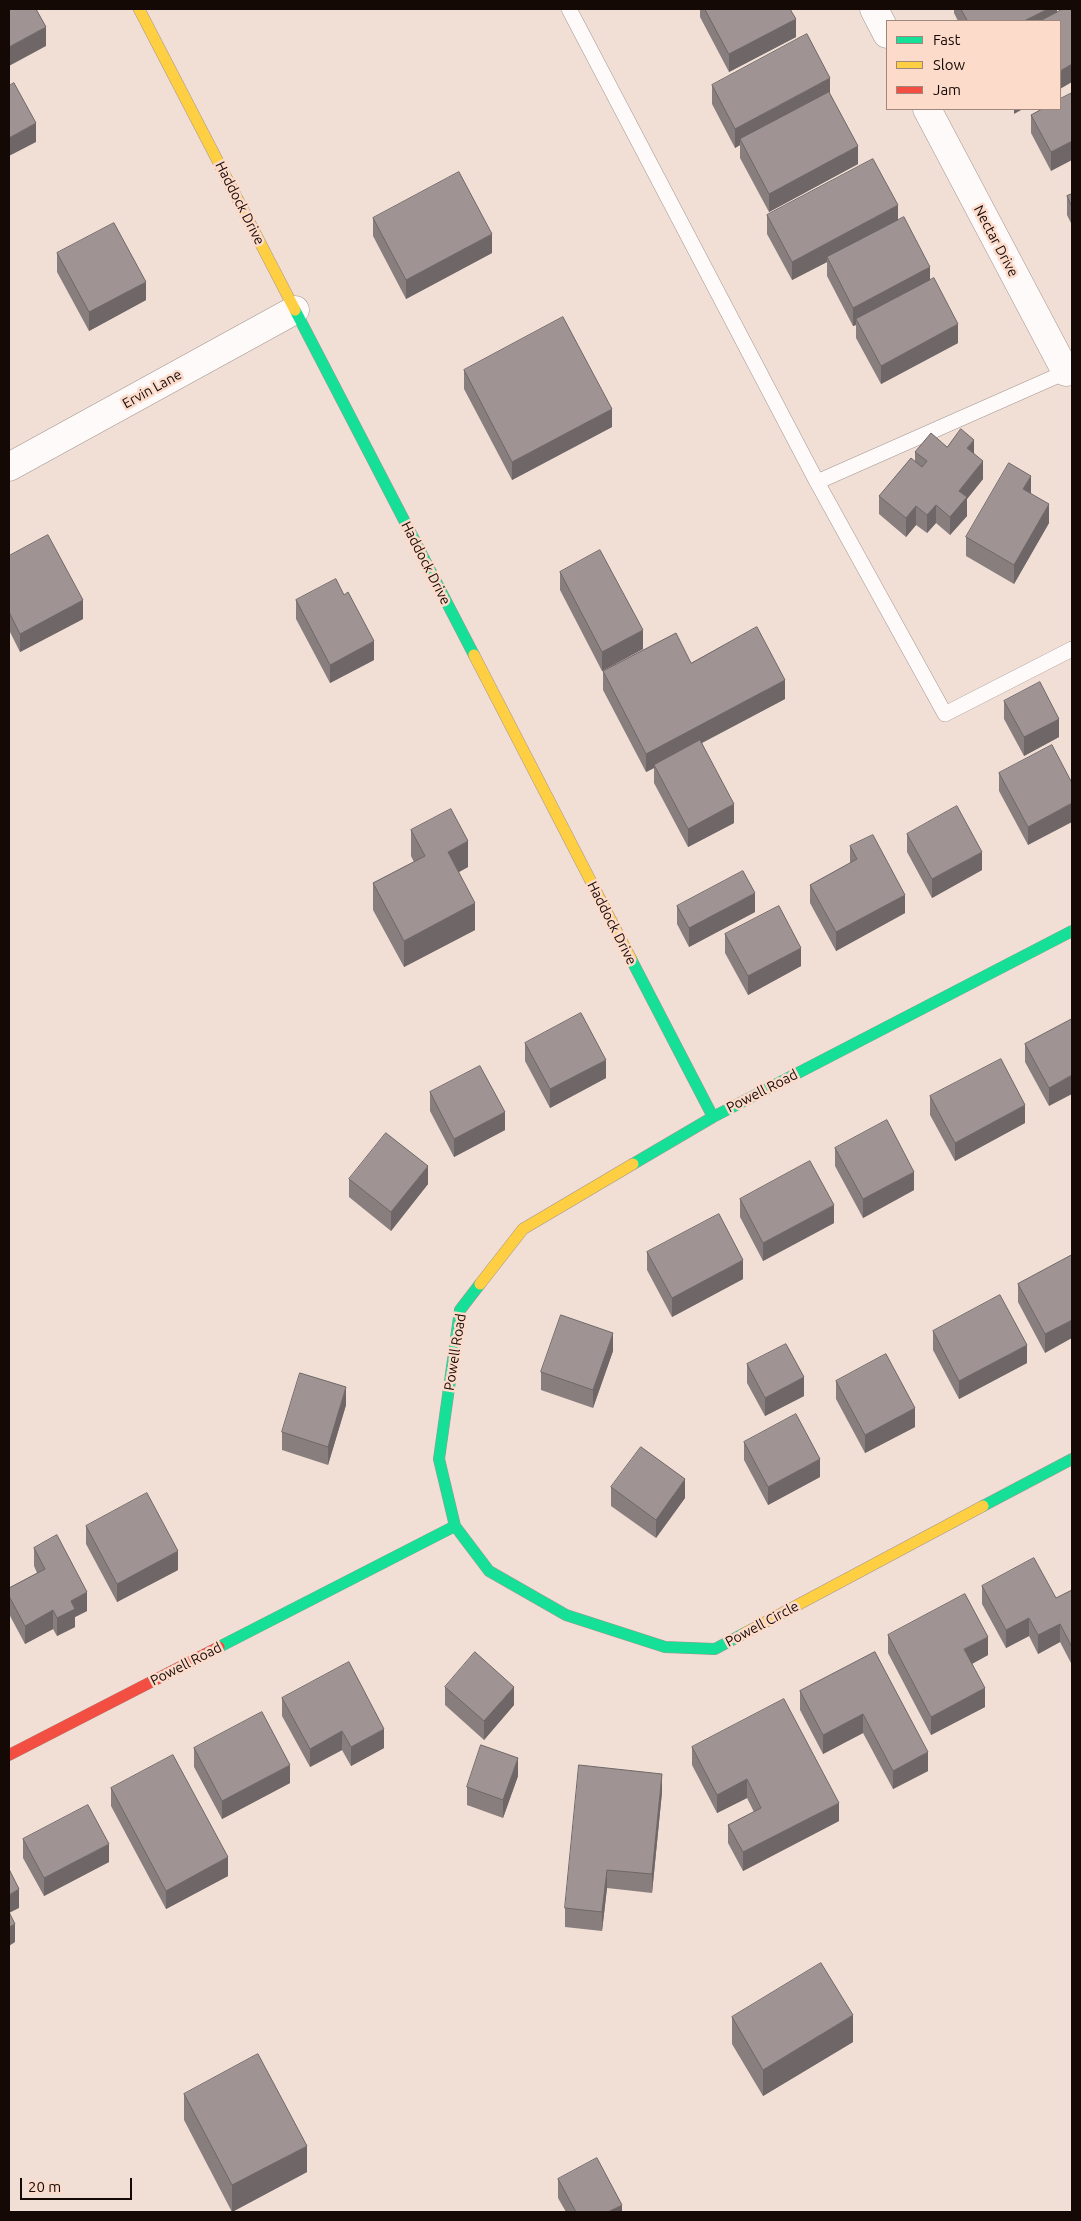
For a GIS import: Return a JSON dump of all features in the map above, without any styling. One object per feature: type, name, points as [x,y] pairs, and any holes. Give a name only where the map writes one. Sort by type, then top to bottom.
[{"type":"street","name":"Haddock Drive","points":[[139,9],[712,1117]]},
{"type":"street","points":[[874,9],[886,32]]},
{"type":"street","name":"Nectar Drive","points":[[928,110],[1069,371]]},
{"type":"street","name":"Ervin Lane","points":[[9,467],[295,310]]},
{"type":"street","name":"Powell Road","points":[[9,1755],[455,1526],[439,1459],[460,1310],[522,1229],[712,1117],[1072,931]]},
{"type":"street","name":"Powell Circle","points":[[455,1526],[489,1571],[566,1615],[665,1647],[715,1649],[1072,1459]]},
{"type":"lane","points":[[569,9],[817,482],[945,714],[1072,648]]},
{"type":"lane","points":[[817,482],[1069,371]]},
{"type":"building","points":[[9,9],[36,9],[46,27],[9,47]]},
{"type":"building","points":[[705,9],[790,9],[796,19],[729,54]]},
{"type":"building","points":[[961,9],[1048,9],[1026,20],[967,20]]},
{"type":"building","points":[[1063,9],[1072,9],[1072,64],[1061,70],[1061,20],[1042,20]]},
{"type":"building","points":[[807,34],[830,78],[735,129],[712,85]]},
{"type":"building","points":[[14,83],[36,123],[9,138],[9,86]]},
{"type":"building","points":[[829,92],[858,146],[769,194],[740,139]]},
{"type":"building","points":[[1072,93],[1072,141],[1051,152],[1031,115],[1040,110],[1061,110],[1061,98]]},
{"type":"building","points":[[873,159],[898,205],[792,262],[767,215]]},
{"type":"building","points":[[459,172],[492,234],[406,280],[373,218]]},
{"type":"building","points":[[1072,194],[1072,207],[1067,196]]},
{"type":"building","points":[[904,217],[930,267],[853,308],[827,257]]},
{"type":"building","points":[[114,223],[146,282],[89,312],[57,253]]},
{"type":"building","points":[[934,278],[958,324],[881,366],[856,319]]},
{"type":"building","points":[[563,317],[612,409],[512,462],[464,370]]},
{"type":"building","points":[[961,429],[974,440],[967,448],[983,461],[959,491],[967,497],[950,517],[936,505],[927,515],[916,506],[906,518],[879,496],[911,458],[922,467],[927,461],[915,452],[931,433],[947,447]]},
{"type":"building","points":[[1009,463],[1031,476],[1023,489],[1049,504],[1014,565],[966,537]]},
{"type":"building","points":[[48,535],[83,600],[20,634],[9,612],[9,556]]},
{"type":"building","points":[[600,550],[643,630],[602,652],[560,572]]},
{"type":"building","points":[[336,579],[344,595],[348,592],[374,641],[330,665],[296,600]]},
{"type":"building","points":[[757,627],[785,680],[646,754],[603,671],[676,633],[691,663]]},
{"type":"building","points":[[1040,682],[1059,719],[1024,737],[1004,701]]},
{"type":"building","points":[[700,740],[734,804],[688,829],[654,765]]},
{"type":"building","points":[[1052,745],[1072,783],[1072,803],[1028,827],[999,773]]},
{"type":"building","points":[[957,806],[982,852],[932,879],[907,834]]},
{"type":"building","points":[[451,809],[468,841],[448,852],[475,903],[404,941],[373,883],[425,856],[411,830]]},
{"type":"building","points":[[873,835],[905,895],[836,932],[810,885],[857,859],[850,846]]},
{"type":"building","points":[[743,871],[755,893],[689,928],[677,906]]},
{"type":"building","points":[[779,906],[801,948],[748,976],[725,934]]},
{"type":"building","points":[[581,1013],[606,1060],[550,1089],[525,1043]]},
{"type":"building","points":[[1072,1019],[1072,1075],[1049,1088],[1025,1044]]},
{"type":"building","points":[[1001,1059],[1025,1105],[955,1143],[930,1096]]},
{"type":"building","points":[[480,1066],[505,1112],[454,1139],[430,1092]]},
{"type":"building","points":[[887,1120],[914,1172],[863,1199],[835,1148]]},
{"type":"building","points":[[386,1133],[428,1166],[391,1212],[349,1179]]},
{"type":"building","points":[[810,1161],[834,1205],[763,1243],[740,1199]]},
{"type":"building","points":[[719,1214],[743,1260],[672,1298],[647,1252]]},
{"type":"building","points":[[1072,1255],[1072,1320],[1045,1334],[1018,1284]]},
{"type":"building","points":[[1000,1295],[1027,1345],[959,1381],[933,1331]]},
{"type":"building","points":[[561,1315],[613,1333],[593,1390],[541,1372]]},
{"type":"building","points":[[786,1344],[804,1377],[765,1398],[747,1364]]},
{"type":"building","points":[[886,1354],[915,1408],[865,1435],[836,1381]]},
{"type":"building","points":[[300,1373],[346,1387],[328,1447],[282,1432]]},
{"type":"building","points":[[796,1414],[820,1459],[768,1487],[744,1442]]},
{"type":"building","points":[[641,1447],[685,1479],[656,1520],[611,1487]]},
{"type":"building","points":[[147,1493],[178,1551],[117,1584],[86,1526]]},
{"type":"building","points":[[57,1535],[87,1592],[71,1601],[75,1609],[57,1618],[53,1610],[25,1626],[9,1596],[9,1588],[45,1569],[34,1548]]},
{"type":"building","points":[[1034,1558],[1056,1598],[1072,1590],[1072,1647],[1060,1624],[1038,1635],[1029,1618],[1006,1630],[982,1586]]},
{"type":"building","points":[[965,1594],[988,1637],[964,1649],[985,1688],[931,1717],[888,1635]]},
{"type":"building","points":[[475,1652],[514,1687],[484,1721],[445,1687]]},
{"type":"building","points":[[875,1652],[928,1752],[893,1771],[863,1714],[823,1735],[800,1691]]},
{"type":"building","points":[[349,1662],[384,1729],[351,1747],[342,1731],[310,1749],[282,1698]]},
{"type":"building","points":[[784,1699],[839,1803],[743,1852],[728,1825],[761,1808],[747,1779],[717,1795],[692,1747]]},
{"type":"building","points":[[262,1712],[290,1765],[222,1801],[194,1748]]},
{"type":"building","points":[[481,1745],[518,1758],[503,1800],[467,1787]]},
{"type":"building","points":[[173,1755],[228,1857],[166,1891],[111,1788]]},
{"type":"building","points":[[579,1765],[662,1774],[652,1874],[607,1870],[602,1912],[565,1908]]},
{"type":"building","points":[[88,1805],[109,1844],[44,1878],[23,1839]]},
{"type":"building","points":[[9,1869],[19,1889],[9,1895]]},
{"type":"building","points":[[9,1912],[15,1924],[9,1927]]},
{"type":"building","points":[[821,1963],[853,2015],[763,2070],[732,2017]]},
{"type":"building","points":[[258,2054],[307,2146],[232,2185],[184,2094]]},
{"type":"building","points":[[597,2158],[622,2205],[608,2212],[576,2212],[558,2179]]},
{"type":"traffic: fast","points":[[295,310],[474,655]]},
{"type":"traffic: fast","points":[[633,1164],[713,1117],[1072,931]]},
{"type":"traffic: fast","points":[[631,959],[713,1117]]},
{"type":"traffic: fast","points":[[480,1284],[460,1310],[439,1459],[455,1526],[489,1571],[566,1615],[665,1647],[715,1649],[745,1633]]},
{"type":"traffic: fast","points":[[983,1506],[1072,1459]]},
{"type":"traffic: fast","points":[[219,1647],[455,1526]]},
{"type":"traffic: slow","points":[[139,9],[295,310]]},
{"type":"traffic: slow","points":[[474,655],[631,959]]},
{"type":"traffic: slow","points":[[480,1284],[523,1229],[633,1164]]},
{"type":"traffic: slow","points":[[745,1633],[983,1506]]},
{"type":"traffic: jam","points":[[9,1755],[219,1647]]}]
